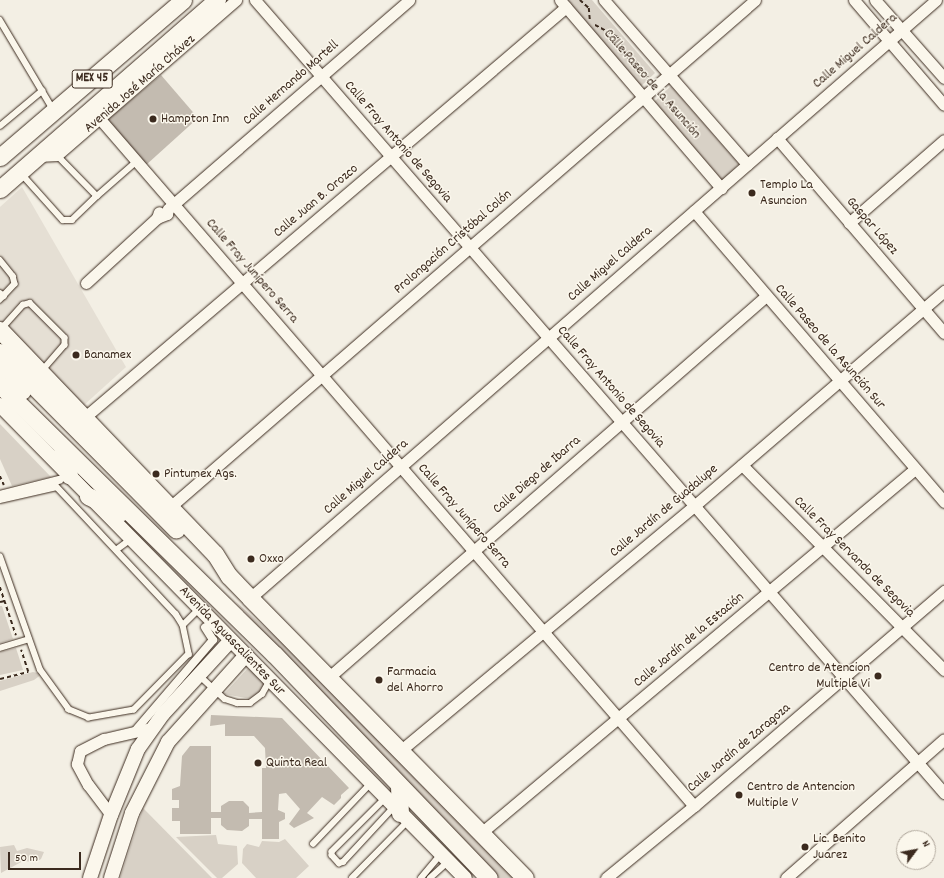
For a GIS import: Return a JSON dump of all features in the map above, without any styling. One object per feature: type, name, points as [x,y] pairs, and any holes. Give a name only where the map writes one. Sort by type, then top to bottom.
[{"type":"main road","name":"MEX 45","points":[[2,152],[54,111],[183,0]]},
{"type":"main road","name":"Avenida José María Chávez","points":[[0,189],[217,0]]},
{"type":"main road","points":[[0,330],[215,554],[229,576],[250,598],[525,878]]},
{"type":"main road","points":[[0,342],[21,352]]},
{"type":"main road","points":[[0,352],[173,527],[209,562],[229,576]]},
{"type":"main road","name":"Avenida Aguascalientes Sur","points":[[0,369],[211,583],[274,654],[398,786],[489,878]]},
{"type":"main road","name":"Avenida Aguascalientes Sur","points":[[0,385],[274,654]]},
{"type":"main road","points":[[62,446],[62,480]]},
{"type":"main road","points":[[88,496],[134,518]]},
{"type":"main road","points":[[397,810],[398,786]]},
{"type":"street","name":"Avenida José María Chávez","points":[[57,155],[236,0]]},
{"type":"street","name":"Calle Fray Antonio de Segovia","points":[[255,0],[944,793]]},
{"type":"street","name":"Calle Hernando Martell","points":[[86,283],[157,218],[163,209],[171,206],[409,0]]},
{"type":"street","name":"Calle Paseo de la Asunción","points":[[604,0],[747,164]]},
{"type":"street","name":"Prolongación Cristóbal Colón","points":[[170,507],[755,0]]},
{"type":"street","points":[[854,0],[944,104]]},
{"type":"street","points":[[875,0],[944,78]]},
{"type":"street","name":"Calle Miguel Caldera","points":[[250,598],[936,0]]},
{"type":"street","name":"Calle Paseo de la Asunción","points":[[563,4],[721,188]]},
{"type":"street","name":"Calle Juan B. Orozco","points":[[85,417],[391,156],[563,4]]},
{"type":"street","name":"Calle Fray Junípero Serra","points":[[100,119],[137,160],[171,206],[243,283],[694,806]]},
{"type":"street","name":"Gaspar López","points":[[777,138],[944,333]]},
{"type":"street","points":[[849,223],[944,140]]},
{"type":"street","points":[[38,156],[57,155]]},
{"type":"street","name":"Calle Paseo de la Asunción Sur","points":[[694,211],[944,502]]},
{"type":"street","name":"Calle Jardín de Guadalupe","points":[[400,751],[694,506],[944,291]]},
{"type":"street","name":"Calle Diego de Ibarra","points":[[328,678],[766,296]]},
{"type":"street","name":"Avenida Aguascalientes Sur","points":[[0,405],[62,480],[88,496],[131,538],[465,878]]},
{"type":"street","name":"Calle Fray Servando de Segovia","points":[[742,465],[944,670]]},
{"type":"street","name":"Calle Jardín de la Estación","points":[[481,833],[770,593],[915,469]]},
{"type":"street","points":[[0,494],[62,480]]},
{"type":"street","name":"Calle Jardín de Zaragoza","points":[[606,878],[694,806],[944,591]]},
{"type":"street","points":[[90,878],[110,815],[138,749],[151,728],[158,711],[213,640],[205,628]]},
{"type":"street","points":[[135,731],[199,674],[231,640]]},
{"type":"street","points":[[111,878],[132,813],[156,762],[181,724],[246,655]]},
{"type":"street","points":[[110,815],[88,785],[77,764],[80,751],[104,738],[151,728]]},
{"type":"street","points":[[786,878],[944,739]]},
{"type":"lane","points":[[0,20],[54,111]]},
{"type":"lane","points":[[0,126],[42,91]]},
{"type":"lane","points":[[57,155],[97,196]]},
{"type":"lane","points":[[20,172],[63,220],[72,220],[137,160]]},
{"type":"lane","points":[[0,260],[13,276],[15,284],[1,296]]},
{"type":"lane","points":[[0,330],[23,305],[30,303],[65,338],[65,345],[41,372]]},
{"type":"lane","points":[[0,500],[62,480],[116,550],[176,614],[183,625],[189,654],[146,700],[134,710],[113,716],[89,718],[69,710],[40,670],[0,557]]},
{"type":"lane","points":[[116,550],[131,538]]},
{"type":"lane","points":[[183,625],[200,608]]},
{"type":"lane","points":[[0,648],[29,639]]},
{"type":"lane","points":[[199,674],[225,699],[237,703],[250,702],[262,694],[270,680]]},
{"type":"lane","points":[[146,700],[158,711]]},
{"type":"lane","points":[[313,844],[371,783]]},
{"type":"lane","points":[[397,810],[343,862],[339,863],[332,852],[397,810]]},
{"type":"lane","points":[[352,878],[397,810]]},
{"type":"lane","points":[[420,878],[445,858]]},
{"type":"lane","points":[[430,878],[445,858]]},
{"type":"path","points":[[580,0],[589,8],[592,24],[618,37],[627,58],[637,63],[655,87]]},
{"type":"path","points":[[0,586],[28,672],[0,679]]},
{"type":"path","points":[[0,602],[5,601]]},
{"type":"shaded area","points":[[566,0],[592,0],[655,73],[640,87]]},
{"type":"shaded area","points":[[671,86],[739,164],[722,181],[654,102]]},
{"type":"shaded area","points":[[22,187],[126,367],[83,406],[0,321],[0,207]]},
{"type":"shaded area","points":[[0,424],[51,477],[12,486],[0,459]]},
{"type":"shaded area","points":[[236,602],[310,667],[517,878],[499,878],[301,675]]},
{"type":"shaded area","points":[[0,606],[2,606],[13,639],[0,643]]},
{"type":"shaded area","points":[[16,648],[23,670],[0,675],[0,652]]},
{"type":"shaded area","points":[[248,668],[266,683],[259,693],[251,699],[224,694]]},
{"type":"shaded area","points":[[33,672],[42,674],[34,680],[0,691],[0,681]]},
{"type":"shaded area","points":[[143,808],[212,878],[120,878]]},
{"type":"shaded area","points":[[216,835],[218,844],[237,846],[238,864],[222,878],[217,878],[176,837]]},
{"type":"shaded area","points":[[285,839],[309,866],[296,878],[256,878],[242,863],[243,849],[247,844],[259,847],[262,841],[279,842]]},
{"type":"shaded area","points":[[14,845],[17,851],[27,848],[44,852],[41,859],[36,862],[23,861],[1,873],[0,847]]},
{"type":"building","name":"Hampton Inn","points":[[161,75],[198,118],[146,165],[107,120]]},
{"type":"building","points":[[211,715],[282,718],[349,788],[341,795],[341,798],[334,805],[322,797],[307,813],[314,818],[294,828],[289,824],[300,809],[286,793],[279,794],[278,810],[285,813],[285,819],[279,822],[279,839],[262,839],[262,819],[249,819],[249,826],[242,831],[227,830],[221,825],[221,818],[211,818],[211,834],[180,834],[180,821],[172,821],[172,808],[179,808],[179,800],[172,800],[172,789],[180,786],[182,756],[190,746],[211,746],[211,812],[221,812],[221,806],[229,801],[243,801],[249,807],[249,813],[262,812],[262,768],[266,768],[265,748],[254,736],[225,736],[225,724],[210,726]]},
{"type":"place","name":"Hampton Inn","points":[[153,119]]},
{"type":"place","name":"Templo La Asuncion","points":[[752,193]]},
{"type":"place","name":"Banamex","points":[[76,355]]},
{"type":"place","name":"Pintumex Ags.","points":[[156,474]]},
{"type":"place","name":"Oxxo","points":[[251,559]]},
{"type":"place","name":"Centro de Atencion Multiple Vi","points":[[878,676]]},
{"type":"place","name":"Farmacia del Ahorro","points":[[379,680]]},
{"type":"place","name":"Quinta Real","points":[[258,763]]},
{"type":"place","name":"Centro de Antencion Multiple V","points":[[739,795]]},
{"type":"place","name":"Lic. Benito Juarez","points":[[805,847]]}]
